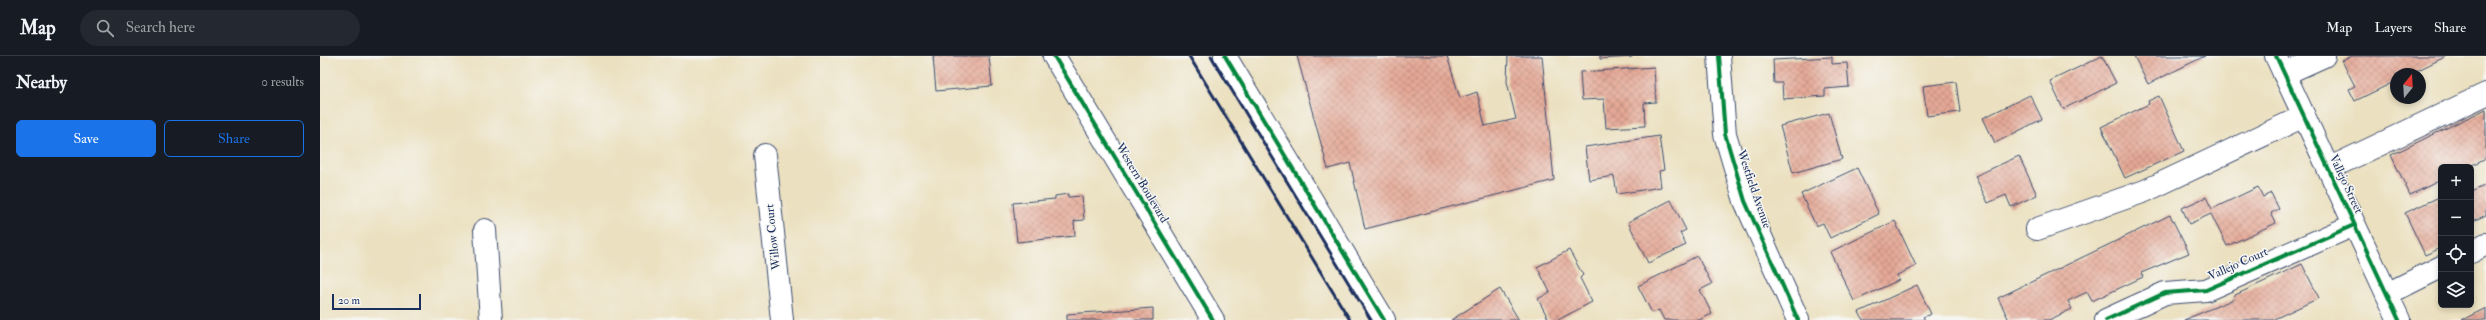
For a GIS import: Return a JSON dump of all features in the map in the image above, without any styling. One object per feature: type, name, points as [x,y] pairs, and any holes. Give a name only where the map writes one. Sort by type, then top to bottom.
[{"type":"street","name":"Western Boulevard","points":[[1054,56],[1213,320]]},
{"type":"street","points":[[1225,56],[1384,320]]},
{"type":"street","name":"Westfield Avenue","points":[[1719,56],[1725,134],[1729,149],[1745,201],[1798,320]]},
{"type":"street","points":[[2280,65],[2324,56]]},
{"type":"street","name":"Vallejo Street","points":[[2280,65],[2399,320]]},
{"type":"street","points":[[2328,169],[2486,94]]},
{"type":"street","points":[[2037,229],[2145,191],[2304,116]]},
{"type":"street","name":"Willow Court","points":[[765,154],[782,320]]},
{"type":"street","name":"Vallejo Court","points":[[2106,320],[2165,293],[2206,290],[2354,225]]},
{"type":"street","points":[[485,230],[491,320]]},
{"type":"street","points":[[2474,250],[2486,244]]},
{"type":"street","points":[[2387,294],[2438,268]]},
{"type":"building","points":[[933,56],[989,56],[992,86],[936,91]]},
{"type":"building","points":[[1297,56],[1447,56],[1460,98],[1477,92],[1485,126],[1516,119],[1507,82],[1508,56],[1542,56],[1554,180],[1365,229],[1350,163],[1328,169]]},
{"type":"building","points":[[1600,56],[1632,56],[1632,57],[1600,59]]},
{"type":"building","points":[[2102,56],[2116,83],[2063,109],[2050,81]]},
{"type":"building","points":[[2134,56],[2205,56],[2148,84]]},
{"type":"building","points":[[2352,56],[2447,56],[2422,68],[2390,68],[2390,84],[2355,101],[2349,89],[2355,86],[2342,61]]},
{"type":"building","points":[[1832,57],[1832,64],[1847,63],[1849,87],[1825,89],[1825,96],[1783,99],[1782,83],[1774,83],[1773,60]]},
{"type":"building","points":[[1654,67],[1656,102],[1644,103],[1645,126],[1606,128],[1604,99],[1582,100],[1580,72]]},
{"type":"building","points":[[1956,82],[1960,112],[1927,116],[1923,86]]},
{"type":"building","points":[[2030,95],[2042,119],[1995,143],[1983,118]]},
{"type":"building","points":[[2159,96],[2184,151],[2125,178],[2101,127],[2149,104],[2148,101]]},
{"type":"building","points":[[2486,109],[2486,158],[2474,164],[2438,164],[2438,181],[2410,195],[2391,155]]},
{"type":"building","points":[[1829,113],[1842,159],[1793,173],[1780,126]]},
{"type":"building","points":[[1659,136],[1664,170],[1659,171],[1661,187],[1617,194],[1614,176],[1589,180],[1585,147]]},
{"type":"building","points":[[2019,156],[2037,195],[2011,207],[2006,195],[1988,203],[1975,176]]},
{"type":"building","points":[[1857,168],[1879,214],[1830,238],[1823,223],[1816,226],[1801,194]]},
{"type":"building","points":[[2486,185],[2486,215],[2474,221],[2474,200],[2474,191]]},
{"type":"building","points":[[2258,187],[2263,197],[2271,193],[2279,209],[2271,213],[2276,223],[2227,246],[2211,214],[2189,224],[2182,208],[2206,197],[2212,209]]},
{"type":"building","points":[[1068,194],[1068,197],[1082,196],[1084,220],[1074,221],[1075,236],[1017,242],[1013,203],[1055,199],[1055,196]]},
{"type":"building","points":[[2437,198],[2438,249],[2425,255],[2405,213]]},
{"type":"building","points":[[1671,200],[1686,230],[1680,233],[1686,245],[1648,263],[1628,222]]},
{"type":"building","points":[[2170,215],[2189,253],[2141,273],[2143,277],[2092,301],[2087,292],[2068,301],[2072,309],[2049,320],[2009,320],[1998,298]]},
{"type":"building","points":[[1895,221],[1916,266],[1897,275],[1899,280],[1854,301],[1830,252]]},
{"type":"building","points":[[1569,250],[1583,275],[1580,278],[1592,302],[1558,320],[1549,320],[1538,299],[1550,292],[1537,267]]},
{"type":"building","points":[[1697,256],[1712,284],[1700,290],[1712,314],[1699,320],[1664,320],[1659,310],[1652,313],[1638,286]]},
{"type":"building","points":[[2302,264],[2319,298],[2272,320],[2184,320],[2234,299],[2233,296]]},
{"type":"building","points":[[1917,285],[1931,314],[1923,317],[1925,320],[1863,320],[1859,312]]},
{"type":"building","points":[[1500,289],[1519,320],[1451,320]]},
{"type":"building","points":[[1153,308],[1153,320],[1067,320],[1067,314]]},
{"type":"building","points":[[2486,308],[2486,320],[2462,320]]},
{"type":"railway","points":[[1189,56],[1350,320]]},
{"type":"railway","points":[[1211,56],[1371,320]]},
{"type":"cycle path","points":[[1054,56],[1213,320]]},
{"type":"cycle path","points":[[1225,56],[1384,320]]},
{"type":"cycle path","points":[[1719,56],[1725,134],[1745,201],[1798,320]]},
{"type":"cycle path","points":[[2276,56],[2399,320]]},
{"type":"cycle path","points":[[2106,320],[2165,293],[2206,290],[2354,225]]}]
